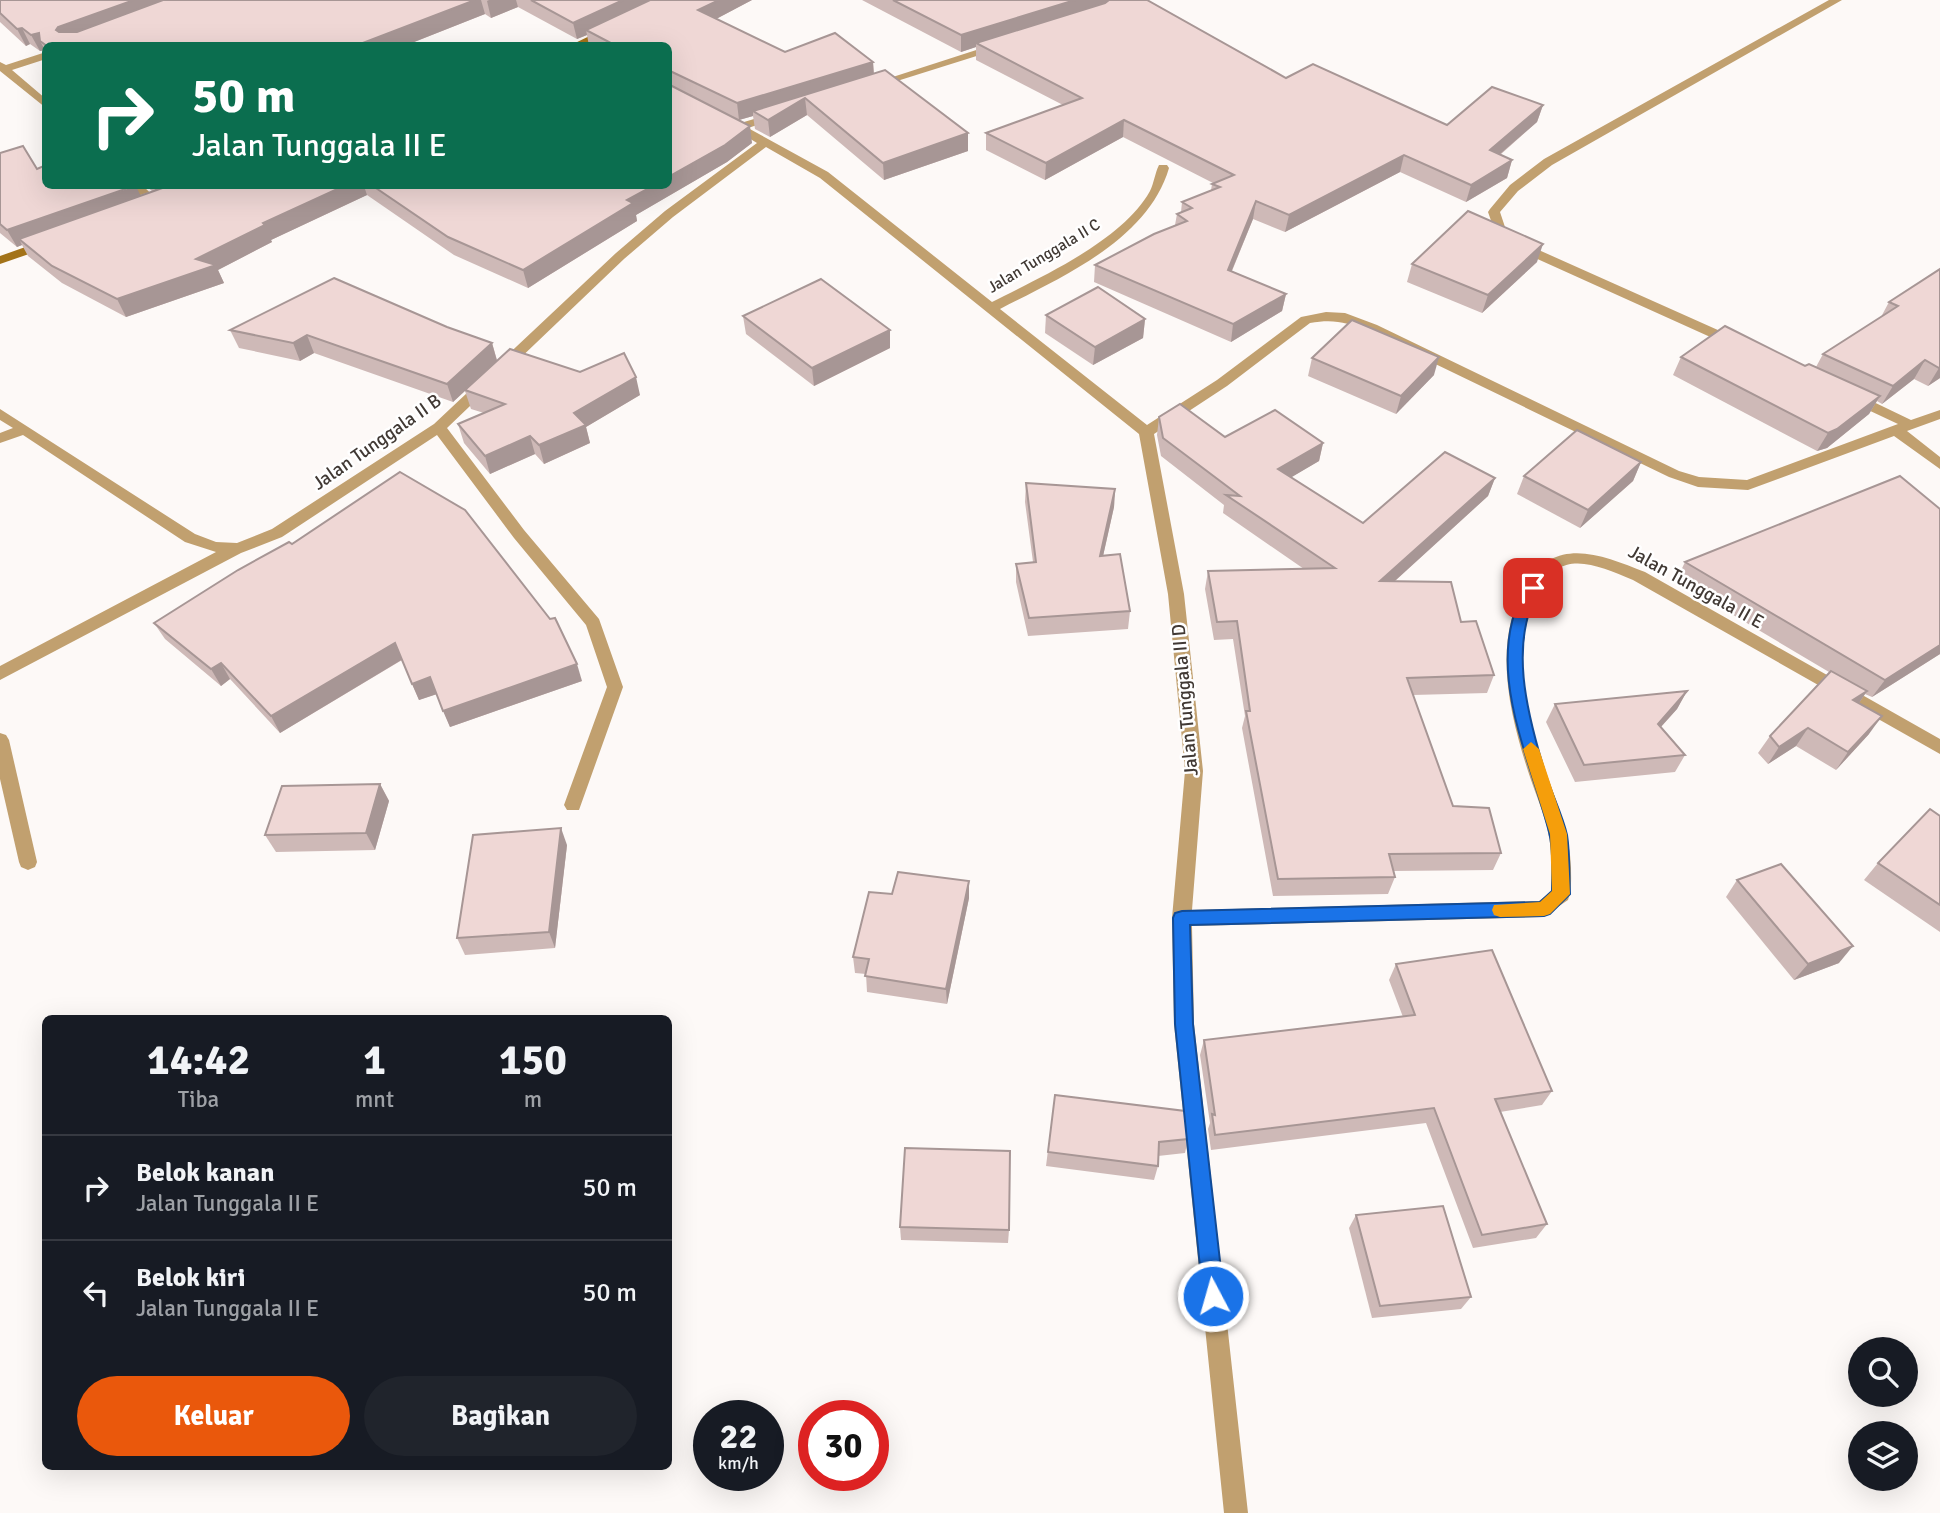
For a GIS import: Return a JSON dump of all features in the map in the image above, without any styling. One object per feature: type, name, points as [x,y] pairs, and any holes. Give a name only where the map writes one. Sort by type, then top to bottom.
[{"type":"street","points":[[1748,349],[1537,254],[1499,229],[1493,212],[1514,188],[1548,162],[1837,0]]},
{"type":"street","points":[[584,42],[615,27]]},
{"type":"street","points":[[866,88],[1013,41]]},
{"type":"street","points":[[2,67],[42,55]]},
{"type":"street","points":[[2,67],[42,102]]},
{"type":"street","points":[[737,127],[789,111]]},
{"type":"street","points":[[726,121],[767,141],[824,175],[1146,432],[1222,383],[1306,320],[1326,316],[1345,317],[1372,328],[1663,468],[1698,482],[1748,485],[1940,414]]},
{"type":"street","name":"Jalan Tunggala II B","points":[[0,413],[22,430],[190,538],[215,547],[238,548],[277,533],[439,426],[620,256],[669,214],[767,141]]},
{"type":"street","name":"Jalan Tunggala II C","points":[[989,309],[1040,283],[1108,240],[1144,210],[1162,181],[1163,168]]},
{"type":"street","points":[[141,189],[164,202],[144,209]]},
{"type":"street","points":[[0,260],[65,237]]},
{"type":"street","points":[[1836,390],[1904,428],[1940,464]]},
{"type":"street","points":[[439,426],[519,534],[593,623],[615,687],[573,805]]},
{"type":"street","points":[[0,438],[22,430]]},
{"type":"street","name":"Jalan Tunggala II D","points":[[1146,432],[1176,594],[1194,771],[1182,918],[1184,1024],[1237,1513]]},
{"type":"street","points":[[0,674],[238,548]]},
{"type":"street","name":"Jalan Tunggala II E","points":[[1182,918],[1544,909],[1561,894],[1558,834],[1536,768],[1514,666],[1522,605],[1544,570],[1572,557],[1594,558],[1639,576],[1940,747]]},
{"type":"street","points":[[0,740],[28,862]]},
{"type":"building","points":[[0,0],[134,0],[56,30],[77,32],[163,0],[475,0],[365,42],[42,42],[39,33],[31,35],[22,28],[17,29],[0,13]]},
{"type":"building","points":[[531,0],[623,0],[573,23]]},
{"type":"building","points":[[650,0],[719,0],[698,10],[785,52],[835,33],[873,62],[737,103],[672,72],[672,42],[609,42],[586,30]]},
{"type":"building","points":[[893,0],[1075,0],[961,35]]},
{"type":"building","points":[[1109,0],[1147,0],[1286,78],[1313,64],[1447,125],[1492,87],[1543,105],[1490,150],[1512,160],[1471,185],[1404,155],[1289,215],[1256,201],[1228,270],[1286,294],[1233,324],[1095,265],[1154,234],[1187,221],[1177,214],[1192,208],[1182,202],[1220,187],[1212,184],[1234,175],[1124,120],[1046,163],[986,133],[1082,98],[976,43]]},
{"type":"building","points":[[885,70],[968,133],[883,163],[805,98],[768,120],[753,111]]},
{"type":"building","points":[[672,86],[750,126],[725,145],[672,175]]},
{"type":"building","points":[[23,146],[37,169],[42,167],[42,189],[125,189],[7,230],[0,224],[0,153]]},
{"type":"building","points":[[160,189],[337,189],[263,223],[265,225],[196,259],[216,265],[117,299],[52,266],[19,239]]},
{"type":"building","points":[[377,189],[647,189],[627,200],[633,203],[523,270],[448,237]]},
{"type":"building","points":[[1468,211],[1543,244],[1488,295],[1412,264]]},
{"type":"building","points":[[1940,269],[1939,368],[1925,360],[1893,386],[1823,354],[1898,306],[1889,302]]},
{"type":"building","points":[[334,278],[447,327],[492,343],[447,384],[307,335],[293,343],[230,330]]},
{"type":"building","points":[[821,279],[890,330],[812,368],[743,316]]},
{"type":"building","points":[[1098,287],[1145,319],[1095,347],[1046,315]]},
{"type":"building","points":[[1352,320],[1439,357],[1401,396],[1312,358]]},
{"type":"building","points":[[1725,326],[1805,366],[1809,364],[1880,396],[1828,433],[1681,357]]},
{"type":"building","points":[[510,349],[580,372],[624,353],[636,377],[574,413],[586,425],[539,445],[530,436],[485,456],[458,424],[505,404],[465,390]]},
{"type":"building","points":[[1180,404],[1225,437],[1275,410],[1323,443],[1278,469],[1363,523],[1445,452],[1495,478],[1380,581],[1451,582],[1461,622],[1476,621],[1494,675],[1407,678],[1453,806],[1489,808],[1501,853],[1389,854],[1395,877],[1278,879],[1246,711],[1250,711],[1237,621],[1217,622],[1208,571],[1335,568],[1226,495],[1240,496],[1163,438],[1159,417]]},
{"type":"building","points":[[1577,430],[1641,462],[1588,510],[1524,476]]},
{"type":"building","points":[[400,472],[465,510],[550,619],[555,618],[577,664],[443,711],[430,677],[412,684],[395,643],[271,716],[221,663],[211,669],[154,623],[238,570],[289,542],[292,544]]},
{"type":"building","points":[[1900,476],[1940,509],[1940,645],[1885,680],[1685,562]]},
{"type":"building","points":[[1026,483],[1115,489],[1100,556],[1120,554],[1130,611],[1029,618],[1016,564],[1036,562]]},
{"type":"building","points":[[1831,671],[1867,691],[1853,700],[1882,716],[1848,752],[1808,728],[1779,747],[1770,736]]},
{"type":"building","points":[[1687,691],[1658,724],[1685,755],[1584,765],[1555,704]]},
{"type":"building","points":[[380,784],[366,833],[265,835],[282,786]]},
{"type":"building","points":[[1930,809],[1940,816],[1940,905],[1878,863]]},
{"type":"building","points":[[561,828],[549,932],[457,938],[473,835]]},
{"type":"building","points":[[1781,864],[1853,946],[1808,964],[1737,880]]},
{"type":"building","points":[[898,872],[969,881],[946,989],[865,976],[869,959],[853,957],[869,892],[892,894]]},
{"type":"building","points":[[1492,950],[1552,1091],[1495,1099],[1547,1224],[1482,1235],[1434,1108],[1215,1135],[1212,1114],[1215,1115],[1204,1040],[1415,1015],[1396,964]]},
{"type":"building","points":[[1055,1095],[1185,1111],[1188,1139],[1159,1142],[1158,1166],[1048,1152]]},
{"type":"building","points":[[905,1148],[1010,1151],[1009,1230],[900,1227]]},
{"type":"building","points":[[1443,1206],[1471,1297],[1380,1306],[1356,1215]]},
{"type":"slow traffic","points":[[1500,910],[1544,909],[1561,894],[1558,834],[1531,749]]},
{"type":"route","points":[[1213,1296],[1184,1024],[1182,918],[1544,909],[1561,894],[1558,834],[1536,768],[1514,666],[1522,605],[1533,588]]}]
